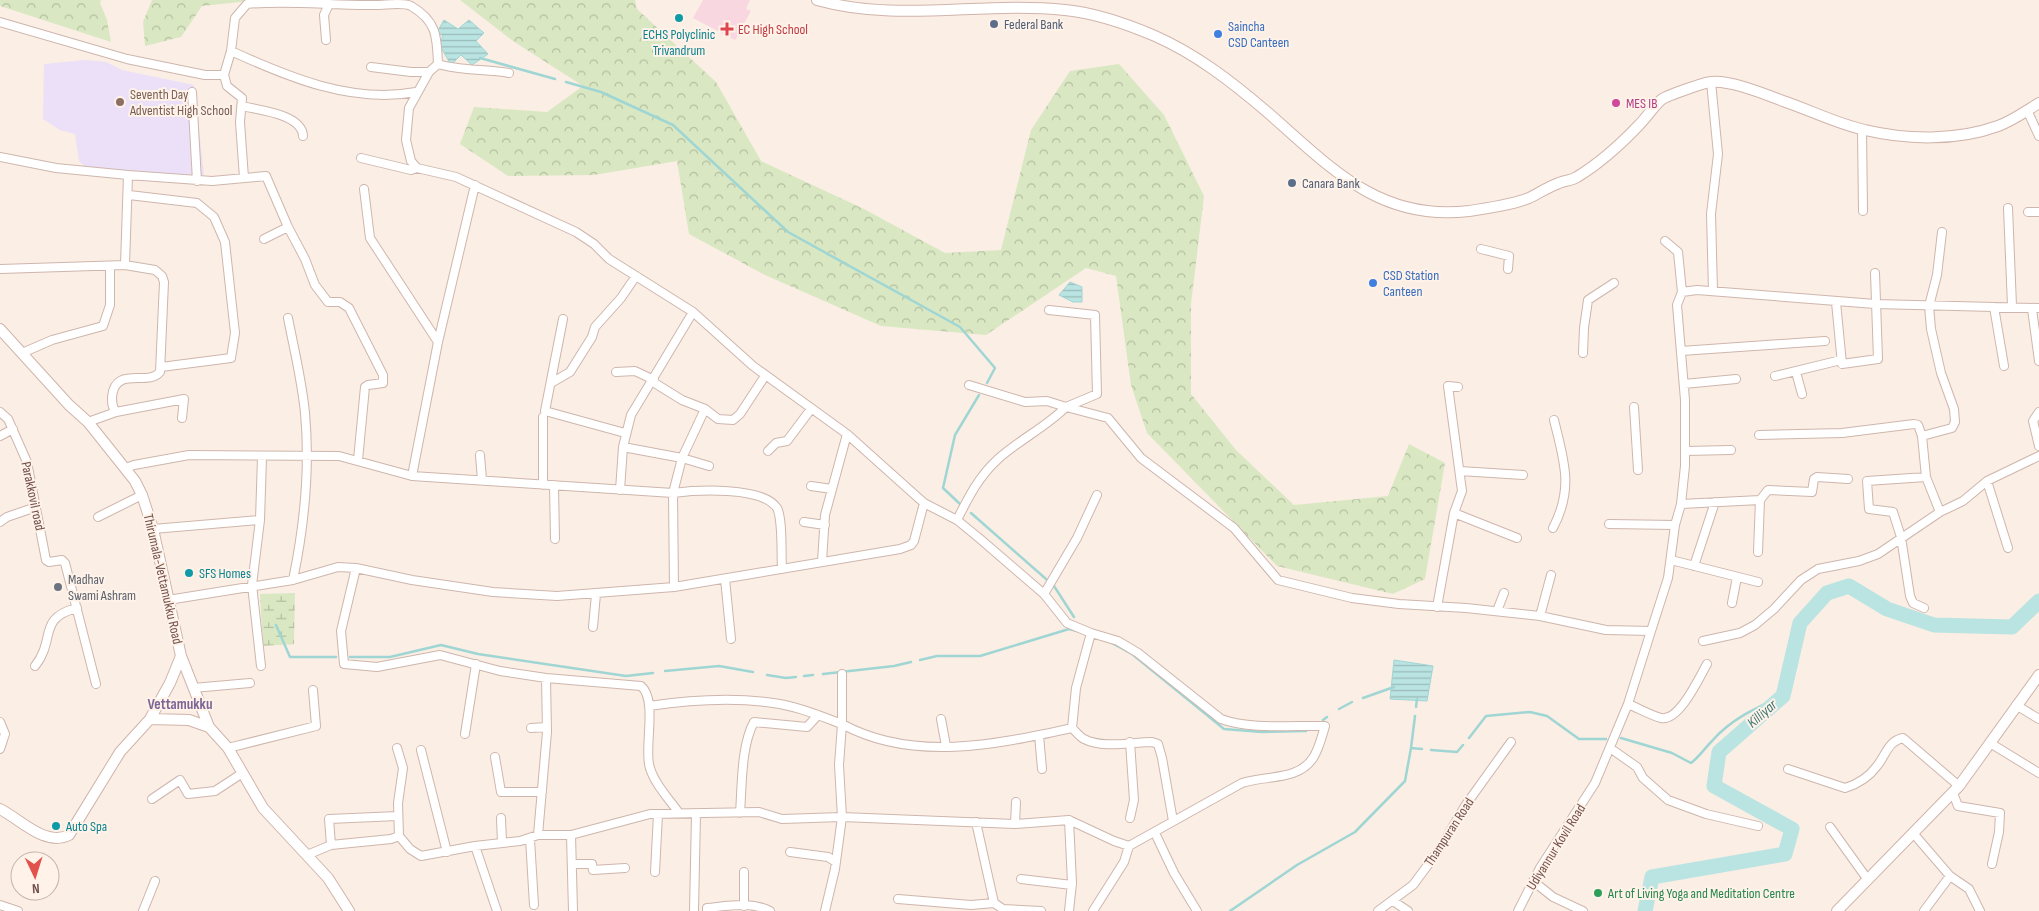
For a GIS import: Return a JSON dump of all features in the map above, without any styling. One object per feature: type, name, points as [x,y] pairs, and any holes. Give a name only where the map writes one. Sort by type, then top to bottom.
[{"type":"main road","points":[[817,0],[853,9],[911,12],[1018,8],[1063,9],[1116,21],[1156,36],[1183,50],[1227,79],[1331,170],[1358,188],[1408,206],[1426,210],[1467,211],[1525,200],[1561,181],[1573,180],[1604,158],[1640,124],[1663,97],[1711,82],[1736,86],[1862,130],[1901,136],[1948,136],[2000,126],[2039,103]]},
{"type":"main road","name":"Thirumala-Vettamukku Road","points":[[0,329],[69,405],[88,422],[126,468],[142,495],[153,529],[181,656],[209,727]]},
{"type":"main road","points":[[0,809],[42,835],[53,839],[69,835],[120,752],[150,719],[170,683],[181,656]]},
{"type":"main road","points":[[1837,911],[1956,790],[2039,675]]},
{"type":"main road","points":[[150,719],[189,720],[209,727],[228,748],[241,774],[263,808],[328,878],[340,906],[349,911]]},
{"type":"street","points":[[244,178],[240,122],[242,98],[227,86],[224,75],[231,51],[234,18],[247,4],[269,2],[409,5],[425,17],[435,29],[438,64]]},
{"type":"street","points":[[326,40],[324,15],[328,4]]},
{"type":"street","points":[[0,22],[127,59],[205,75],[224,75]]},
{"type":"street","points":[[231,51],[266,67],[352,94],[396,96],[416,92]]},
{"type":"street","points":[[417,168],[411,161],[406,140],[409,108],[416,92],[429,72],[438,64]]},
{"type":"street","points":[[438,64],[452,68],[479,68],[510,73]]},
{"type":"street","points":[[372,67],[411,72],[429,72]]},
{"type":"street","points":[[1711,82],[1718,154],[1710,214],[1713,291]]},
{"type":"street","points":[[192,92],[197,181]]},
{"type":"street","points":[[242,106],[270,112],[294,121],[301,128],[303,136]]},
{"type":"street","points":[[2027,110],[2039,136]]},
{"type":"street","points":[[1862,130],[1863,211]]},
{"type":"street","points":[[0,157],[56,168],[197,181],[228,181],[266,176],[318,290],[328,302],[340,302],[349,308],[383,375],[382,382],[368,385],[365,388],[358,460]]},
{"type":"street","points":[[360,158],[411,170],[417,168],[456,177],[576,232],[594,244],[608,259],[693,312],[765,376],[847,434],[924,503],[957,520],[1044,594],[1067,623],[1118,641],[1138,653],[1227,721],[1249,726],[1325,726],[1314,757],[1305,769],[1292,774],[1257,778],[1242,783],[1129,846],[1114,842],[1069,820],[1015,824],[842,817],[782,819],[759,812],[679,813],[658,814],[571,835],[538,835],[530,839],[474,846],[421,856],[410,849],[399,836],[398,816],[403,768],[397,748]]},
{"type":"street","points":[[125,265],[129,195],[128,175]]},
{"type":"street","points":[[412,476],[438,342],[475,185]]},
{"type":"street","points":[[364,190],[370,238],[438,342]]},
{"type":"street","points":[[129,195],[197,204],[214,217],[225,242],[235,333],[231,358],[161,367]]},
{"type":"street","points":[[2008,208],[2012,306]]},
{"type":"street","points":[[2028,212],[2039,212]]},
{"type":"street","points":[[264,239],[288,227]]},
{"type":"street","points":[[1922,436],[1948,430],[1955,422],[1954,409],[1941,373],[1935,347],[1929,306],[1937,275],[1942,232]]},
{"type":"street","name":"Udiyannur Kovil Road","points":[[1518,911],[1533,881],[1595,783],[1628,704],[1668,578],[1675,525],[1681,504],[1685,451],[1684,384],[1677,305],[1682,292],[1678,252],[1665,241]]},
{"type":"street","points":[[1481,249],[1509,256],[1508,269]]},
{"type":"street","points":[[0,269],[125,265],[155,270],[164,279],[161,367],[158,375],[124,380],[115,386],[112,400],[116,412]]},
{"type":"street","points":[[22,353],[52,340],[103,326],[110,305],[110,266]]},
{"type":"street","points":[[1836,302],[1842,364],[1878,359],[1880,350],[1875,304],[1875,273]]},
{"type":"street","points":[[551,383],[570,372],[592,336],[595,327],[621,298],[636,276]]},
{"type":"street","points":[[1583,353],[1588,300],[1614,283]]},
{"type":"street","points":[[1682,292],[1698,290],[1875,304],[2036,308],[2039,361]]},
{"type":"street","points":[[1994,307],[2004,366]]},
{"type":"street","points":[[957,520],[977,482],[998,459],[1053,420],[1066,407],[1097,394],[1095,315],[1049,310]]},
{"type":"street","points":[[620,490],[623,447],[631,415],[693,312]]},
{"type":"street","points":[[288,318],[302,392],[306,457],[299,551],[293,580]]},
{"type":"street","points":[[563,318],[545,411],[625,434]]},
{"type":"street","points":[[1681,351],[1825,341]]},
{"type":"street","points":[[1775,376],[1841,360]]},
{"type":"street","points":[[616,372],[635,371],[682,400],[706,409],[718,419],[737,418],[765,376]]},
{"type":"street","points":[[1796,372],[1802,394]]},
{"type":"street","points":[[1684,384],[1736,379]]},
{"type":"street","points":[[969,385],[1025,402],[1047,401],[1108,418],[1141,458],[1234,528],[1278,580],[1352,598],[1540,616],[1606,630],[1651,631]]},
{"type":"street","points":[[1437,607],[1454,513],[1462,491],[1448,386],[1458,387]]},
{"type":"street","points":[[88,422],[116,412],[184,399],[182,418]]},
{"type":"street","points":[[1634,407],[1638,470]]},
{"type":"street","points":[[674,587],[673,493],[682,458],[706,409]]},
{"type":"street","points":[[768,451],[776,442],[787,442],[811,409]]},
{"type":"street","name":"Parakkovil road","points":[[0,412],[8,419],[27,462],[45,557],[49,562],[62,560],[65,563],[77,608]]},
{"type":"street","points":[[2039,412],[2033,421],[2039,446]]},
{"type":"street","points":[[543,485],[544,417]]},
{"type":"street","points":[[1552,528],[1561,512],[1566,487],[1565,463],[1554,420]]},
{"type":"street","points":[[1758,435],[1842,433],[1918,425],[1922,436],[1926,477],[1940,512]]},
{"type":"street","points":[[0,436],[13,429]]},
{"type":"street","points":[[822,561],[825,525],[832,489],[847,434]]},
{"type":"street","points":[[623,447],[682,458],[709,466]]},
{"type":"street","points":[[1685,451],[1731,450]]},
{"type":"street","points":[[126,468],[189,455],[262,457],[339,456],[412,476],[673,493],[719,491],[764,498],[777,508],[780,518],[782,569]]},
{"type":"street","points":[[480,455],[482,480]]},
{"type":"street","points":[[1703,642],[1740,633],[1755,625],[1774,609],[1801,580],[1818,569],[1866,559],[1878,554],[1940,512],[1963,501],[1987,481],[2039,456]]},
{"type":"street","points":[[260,666],[252,585],[260,520],[262,457]]},
{"type":"street","points":[[1460,471],[1523,475]]},
{"type":"street","points":[[1924,608],[1913,602],[1910,596],[1901,537],[1893,512],[1869,509],[1867,481],[1926,477]]},
{"type":"street","points":[[1758,552],[1760,500],[1768,490],[1812,492],[1814,479],[1848,479]]},
{"type":"street","points":[[1987,481],[2008,548]]},
{"type":"street","points":[[554,485],[555,539]]},
{"type":"street","points":[[811,486],[832,489]]},
{"type":"street","points":[[98,517],[142,495]]},
{"type":"street","points":[[1044,594],[1077,538],[1097,496]]},
{"type":"street","points":[[1681,504],[1760,500]]},
{"type":"street","points":[[1694,566],[1715,502]]},
{"type":"street","points":[[168,600],[252,585],[293,580],[338,566],[412,580],[493,592],[558,596],[674,587],[900,549],[914,541],[924,503]]},
{"type":"street","points":[[0,522],[7,517],[36,508]]},
{"type":"street","points":[[1454,513],[1517,538]]},
{"type":"street","points":[[153,529],[260,520]]},
{"type":"street","points":[[804,522],[825,525]]},
{"type":"street","points":[[1609,524],[1675,525]]},
{"type":"street","points":[[1670,560],[1758,582]]},
{"type":"street","points":[[356,568],[341,631],[344,664],[377,667],[440,655],[500,671],[546,678],[641,686],[650,697],[648,754],[650,767],[679,813]]},
{"type":"street","points":[[1540,616],[1551,575]]},
{"type":"street","points":[[1732,603],[1737,577]]},
{"type":"street","points":[[725,579],[730,639]]},
{"type":"street","points":[[1497,611],[1504,593]]},
{"type":"street","points":[[593,627],[596,594]]},
{"type":"street","points":[[35,666],[44,655],[54,618],[61,612],[77,608],[96,684]]},
{"type":"street","points":[[1072,728],[1076,688],[1091,633]]},
{"type":"street","points":[[465,734],[476,664]]},
{"type":"street","points":[[1628,704],[1660,718],[1668,718],[1677,713],[1707,664]]},
{"type":"street","points":[[825,911],[836,862],[842,817],[839,765],[842,724],[842,674]]},
{"type":"street","points":[[538,835],[547,727],[546,678]]},
{"type":"street","points":[[193,688],[250,683]]},
{"type":"street","points":[[228,748],[316,726],[312,690]]},
{"type":"street","points":[[649,706],[688,701],[731,700],[773,703],[818,715],[878,738],[905,744],[946,746],[994,744],[1072,728]]},
{"type":"street","points":[[2016,705],[2039,719]]},
{"type":"street","points":[[740,813],[741,780],[748,733],[754,722],[807,727],[818,715]]},
{"type":"street","points":[[941,719],[946,746]]},
{"type":"street","points":[[0,722],[5,734],[0,749]]},
{"type":"street","points":[[531,728],[547,727]]},
{"type":"street","points":[[1072,728],[1084,739],[1110,744],[1130,742],[1152,742],[1158,744],[1161,749],[1173,821]]},
{"type":"street","points":[[1039,735],[1042,769]]},
{"type":"street","points":[[1788,769],[1845,788],[1863,779],[1877,766],[1892,742],[1903,738],[1956,790],[1958,806],[2000,813],[1999,832],[1992,864]]},
{"type":"street","points":[[1130,742],[1134,800],[1130,818]]},
{"type":"street","name":"Thampuran Road","points":[[1378,911],[1413,885],[1433,859],[1465,806],[1511,742]]},
{"type":"street","points":[[1990,743],[2039,773]]},
{"type":"street","points":[[1610,748],[1637,767],[1643,778],[1668,800],[1706,814],[1758,826]]},
{"type":"street","points":[[421,750],[447,852]]},
{"type":"street","points":[[495,757],[501,792],[542,792]]},
{"type":"street","points":[[152,800],[180,780],[188,794],[208,793],[241,774]]},
{"type":"street","points":[[1015,824],[1016,802]]},
{"type":"street","points":[[656,872],[658,814]]},
{"type":"street","points":[[694,911],[696,814]]},
{"type":"street","points":[[331,845],[328,819],[398,816]]},
{"type":"street","points":[[501,818],[502,843]]},
{"type":"street","points":[[1069,820],[1072,885],[1069,911]]},
{"type":"street","points":[[976,822],[994,902],[1003,909],[1041,911]]},
{"type":"street","points":[[1830,827],[1868,880]]},
{"type":"street","points":[[1155,833],[1174,873],[1197,911]]},
{"type":"street","points":[[1913,834],[1950,876],[1969,889],[1980,911]]},
{"type":"street","points":[[571,835],[573,911]]},
{"type":"street","points":[[307,855],[331,845],[391,839],[399,836]]},
{"type":"street","points":[[530,839],[534,905]]},
{"type":"street","points":[[474,846],[497,911]]},
{"type":"street","points":[[1093,911],[1124,862],[1129,846]]},
{"type":"street","points":[[790,852],[828,857],[836,862]]},
{"type":"street","points":[[572,864],[592,864],[592,870],[625,868]]},
{"type":"street","points":[[744,872],[744,906]]},
{"type":"street","points":[[1924,911],[1950,876]]},
{"type":"street","points":[[1021,879],[1072,885]]},
{"type":"street","points":[[143,911],[155,881]]},
{"type":"street","points":[[1533,881],[1553,897],[1584,911]]},
{"type":"street","points":[[898,899],[971,905],[994,902]]},
{"type":"street","points":[[1393,901],[1408,911]]},
{"type":"street","points":[[0,905],[18,911]]},
{"type":"street","points":[[707,911],[707,908],[744,906],[761,906],[770,911]]},
{"type":"shaded area","name":"EC High School","points":[[703,0],[750,0],[746,9],[751,11],[735,40],[693,18]]},
{"type":"shaded area","name":"Seventh Day Adventist High School","points":[[86,60],[106,62],[122,70],[194,85],[204,175],[89,170],[79,161],[75,134],[60,130],[43,119],[44,64]]},
{"type":"green space","points":[[0,0],[101,0],[100,3],[107,20],[111,42],[0,6]]},
{"type":"green space","points":[[152,0],[259,0],[202,6],[181,37],[145,46],[143,22]]},
{"type":"green space","points":[[460,0],[635,0],[637,9],[716,82],[761,161],[864,209],[945,253],[1001,250],[1031,130],[1070,71],[1119,64],[1164,115],[1204,196],[1191,304],[1191,394],[1236,450],[1294,505],[1388,496],[1409,444],[1445,463],[1425,579],[1393,594],[1277,566],[1147,433],[1131,385],[1116,276],[1086,268],[986,335],[881,326],[765,275],[689,234],[677,161],[594,175],[508,176],[460,144],[474,107],[547,112],[583,86],[513,41]]},
{"type":"green space","points":[[295,593],[294,644],[263,646],[260,594]]},
{"type":"water","points":[[444,20],[458,29],[469,20],[484,33],[476,41],[488,54],[472,65],[461,55],[451,65],[439,44],[443,36],[437,32]]},
{"type":"water","points":[[1070,282],[1082,287],[1082,302],[1073,302],[1059,295]]},
{"type":"water","points":[[1394,660],[1433,666],[1427,701],[1390,699]]},
{"type":"waterway","points":[[480,58],[555,79]]},
{"type":"waterway","points":[[566,82],[601,92],[673,125],[788,232],[960,327],[995,368],[987,383]]},
{"type":"waterway","points":[[960,504],[943,488],[955,435],[979,395]]},
{"type":"waterway","points":[[971,513],[1054,586],[1074,617]]},
{"type":"waterway","name":"Killiyar","points":[[1645,911],[1652,877],[1785,854],[1792,829],[1714,786],[1719,752],[1783,696],[1800,623],[1827,593],[1849,586],[1887,609],[1934,625],[2012,627],[2039,601]]},
{"type":"waterway","points":[[276,625],[290,657],[336,657]]},
{"type":"waterway","points":[[920,660],[937,656],[980,656],[1069,629],[1081,632]]},
{"type":"waterway","points":[[1110,642],[1132,654],[1224,729],[1262,732],[1306,731]]},
{"type":"waterway","points":[[350,657],[390,657],[441,645],[478,654],[626,676],[653,673]]},
{"type":"waterway","points":[[823,674],[894,666],[911,662]]},
{"type":"waterway","points":[[665,671],[719,666],[753,672]]},
{"type":"waterway","points":[[767,675],[786,678],[796,677]]},
{"type":"waterway","points":[[804,676],[813,675]]},
{"type":"waterway","points":[[1363,698],[1394,687]]},
{"type":"waterway","points":[[1621,738],[1672,753],[1691,763],[1727,726],[1754,709],[1783,696]]},
{"type":"waterway","points":[[1416,707],[1417,699]]},
{"type":"waterway","points":[[1339,709],[1352,702]]},
{"type":"waterway","points":[[1469,738],[1486,716],[1530,712],[1547,716],[1579,739],[1606,739]]},
{"type":"waterway","points":[[1411,748],[1415,716]]},
{"type":"waterway","points":[[1323,720],[1327,717]]},
{"type":"waterway","points":[[1431,750],[1457,752],[1463,745]]},
{"type":"waterway","points":[[1230,911],[1297,865],[1355,832],[1405,781],[1411,748],[1422,749]]},
{"type":"place","name":"ECHS Polyclinic Trivandrum","points":[[679,18]]},
{"type":"place","name":"Federal Bank","points":[[994,24]]},
{"type":"place","name":"EC High School","points":[[727,29]]},
{"type":"place","name":"Saincha CSD Canteen","points":[[1218,34]]},
{"type":"place","name":"Seventh Day Adventist High School","points":[[120,102]]},
{"type":"place","name":"MES IB","points":[[1616,103]]},
{"type":"place","name":"Canara Bank","points":[[1292,183]]},
{"type":"place","name":"CSD Station Canteen","points":[[1373,283]]},
{"type":"place","name":"SFS Homes","points":[[189,573]]},
{"type":"place","name":"Madhav Swami Ashram","points":[[58,587]]},
{"type":"place","name":"Auto Spa","points":[[56,826]]},
{"type":"place","name":"Art of Living Yoga and Meditation Centre","points":[[1598,893]]},
{"type":"district","name":"Vettamukku","points":[[180,704]]}]
